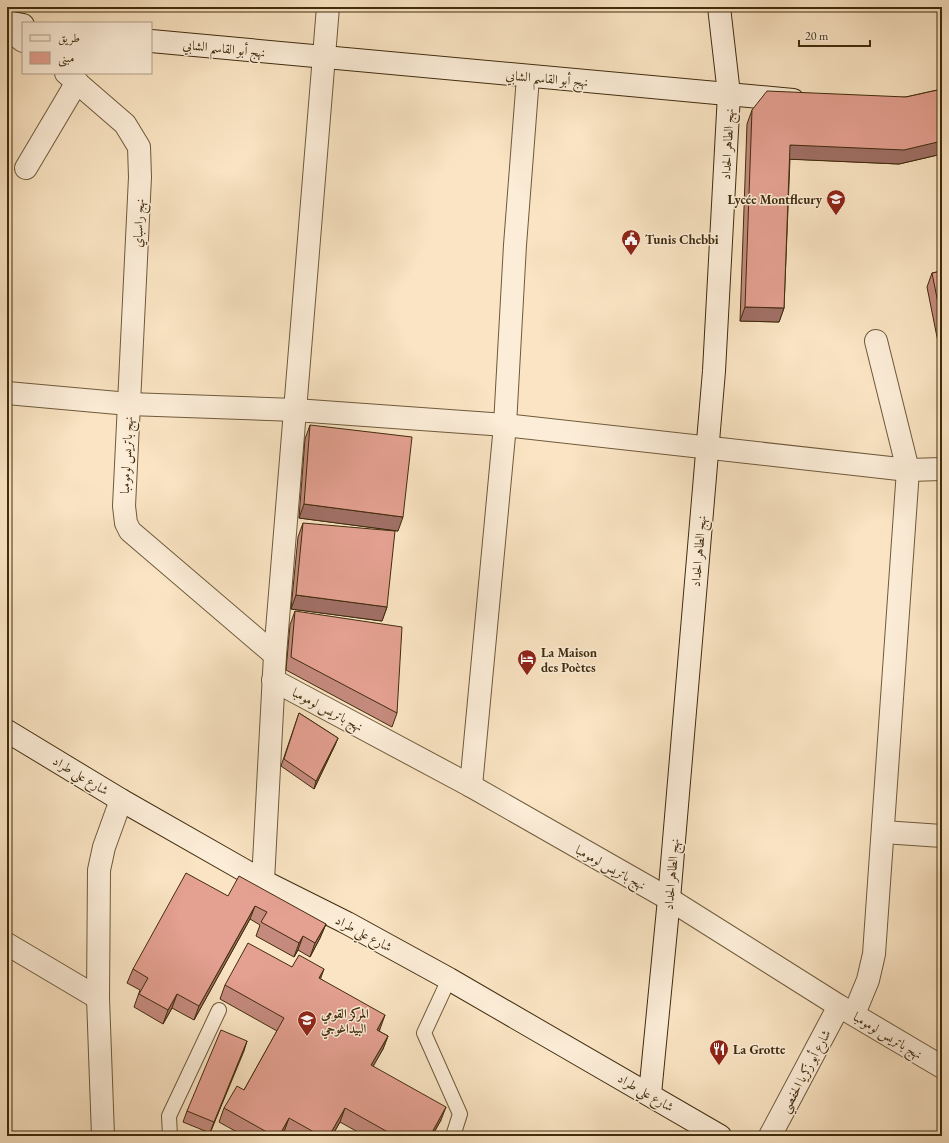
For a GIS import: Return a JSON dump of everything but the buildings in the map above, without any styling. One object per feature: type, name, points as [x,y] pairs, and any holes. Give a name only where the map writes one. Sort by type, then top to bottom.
[{"type":"street","points":[[263,881],[273,680],[328,7]]},
{"type":"street","name":"نهج الطاهر الحداد","points":[[650,1094],[669,899],[706,448],[714,371],[729,94],[719,7]]},
{"type":"street","name":"نهج أبو القاسم الشابي","points":[[152,41],[528,77],[814,102]]},
{"type":"street","points":[[26,168],[71,77]]},
{"type":"street","name":"نهج راسباي","points":[[71,77],[125,124],[139,147],[140,177],[129,404]]},
{"type":"street","points":[[471,786],[505,425],[515,245],[528,77]]},
{"type":"street","name":"شارع أبو زكريا الحفصي","points":[[770,1136],[846,1010],[868,980],[874,954],[908,470],[876,342]]},
{"type":"street","points":[[7,393],[129,404],[295,410],[505,425],[908,470],[942,469]]},
{"type":"street","name":"نهج باتريس لومومبا","points":[[129,404],[124,506],[126,523],[130,531],[275,655]]},
{"type":"street","name":"نهج باتريس لومومبا","points":[[273,680],[471,786],[669,899],[846,1010],[942,1067]]},
{"type":"street","name":"شارع علي طراد","points":[[7,731],[122,800],[263,881],[347,923],[448,979],[650,1094],[720,1136]]},
{"type":"street","points":[[103,1136],[98,998],[99,870],[104,847],[122,800]]},
{"type":"street","points":[[883,832],[942,836]]},
{"type":"street","points":[[7,944],[98,998]]},
{"type":"lane","points":[[448,979],[424,1033],[460,1114],[453,1136]]},
{"type":"lane","points":[[170,1136],[169,1116],[219,1010]]},
{"type":"place","name":"Lycée Montfleury","points":[[836,216]]},
{"type":"place","name":"Tunis Chebbi","points":[[631,256]]},
{"type":"place","name":"La Maison des Poètes","points":[[527,676]]},
{"type":"place","name":"المركز القومي البيداغوجي","points":[[307,1037]]},
{"type":"place","name":"La Grotte","points":[[719,1066]]}]
